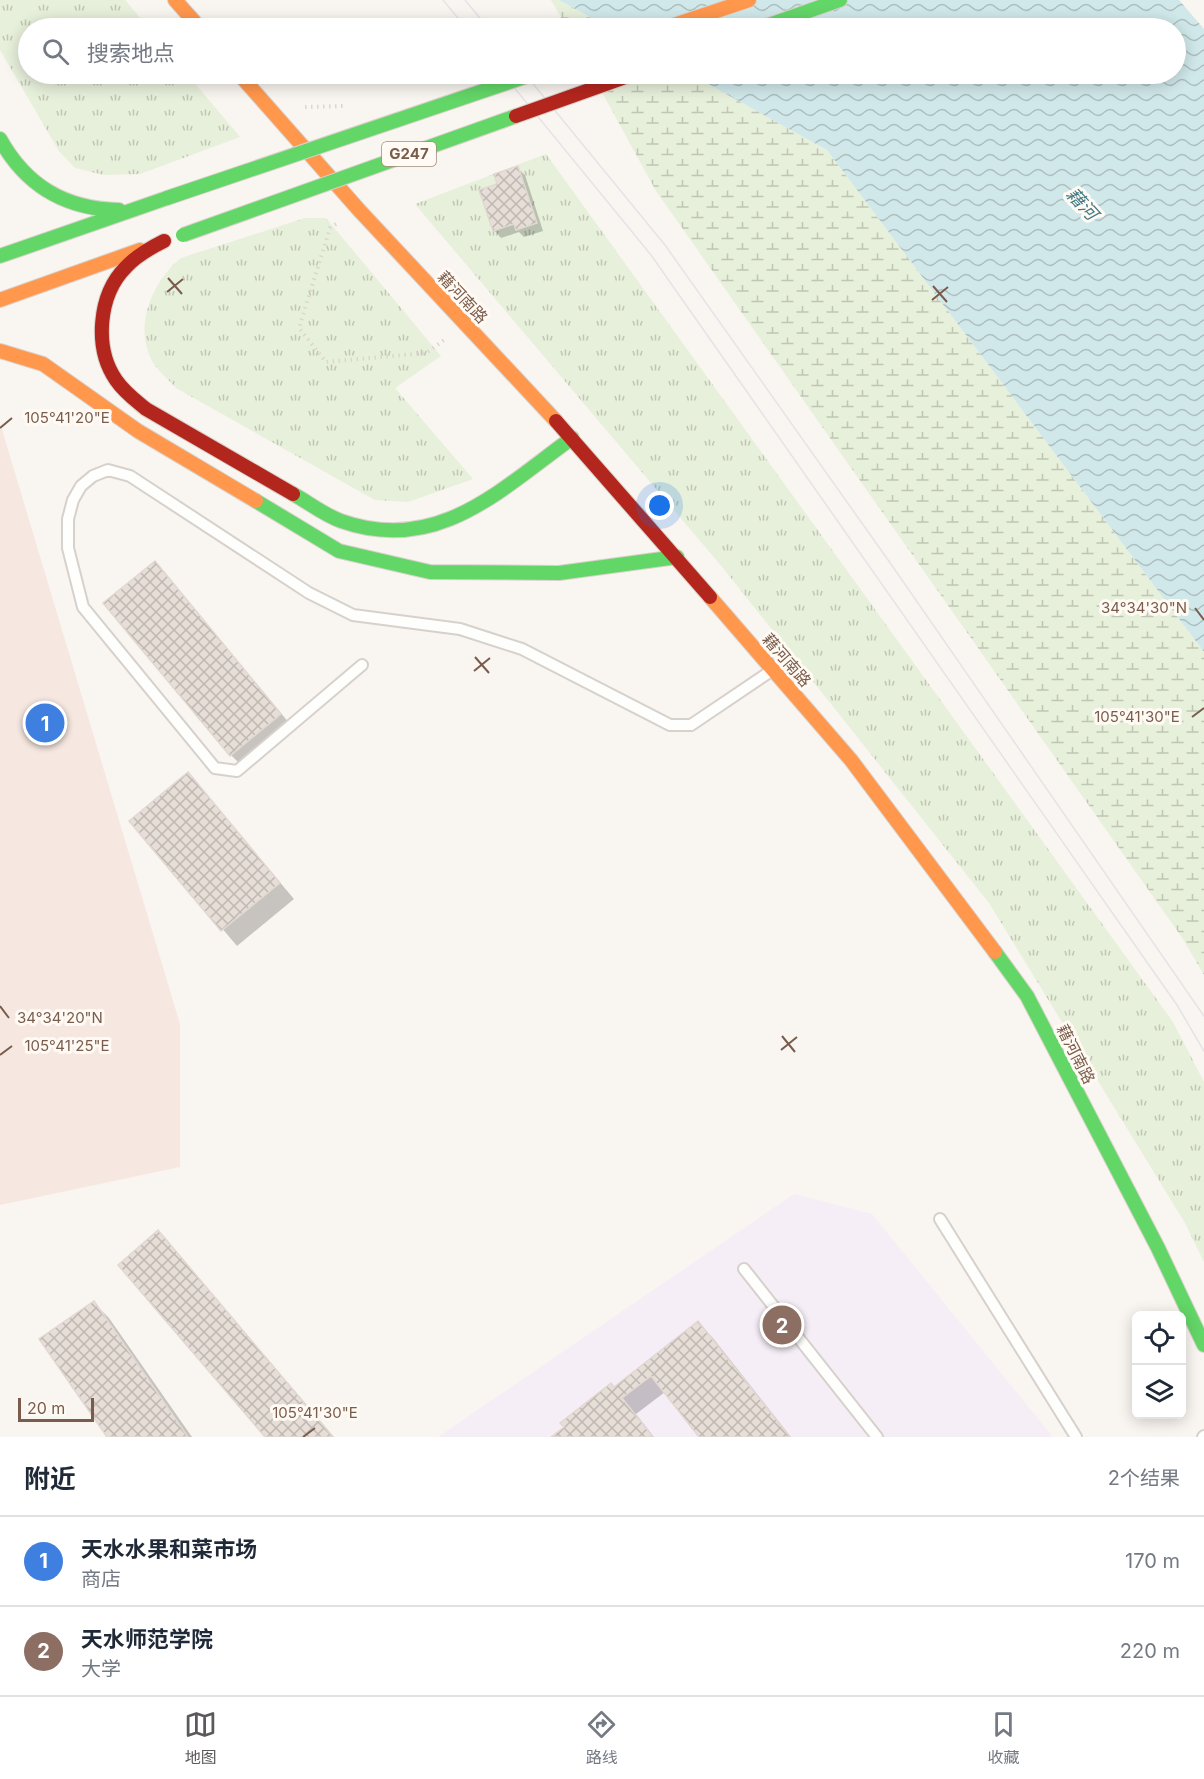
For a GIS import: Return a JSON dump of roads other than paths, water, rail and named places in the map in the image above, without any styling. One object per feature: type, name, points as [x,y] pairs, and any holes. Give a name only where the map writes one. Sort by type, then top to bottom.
[{"type":"main road","points":[[175,0],[191,18]]},
{"type":"main road","points":[[695,18],[749,0]]},
{"type":"main road","points":[[789,18],[840,0]]},
{"type":"main road","name":"藉河南路","points":[[248,84],[358,210],[572,438],[851,760],[1027,996],[1158,1248],[1204,1345]]},
{"type":"main road","name":"G247","points":[[0,256],[503,84]]},
{"type":"main road","name":"G247","points":[[0,300],[606,84]]},
{"type":"main road","points":[[0,139],[9,158],[33,184],[63,202],[98,211],[133,210]]},
{"type":"main road","points":[[164,242],[137,255],[117,278],[105,305],[101,334],[108,364],[123,390],[146,409],[340,521],[388,531],[436,526],[480,505],[572,438]]},
{"type":"main road","points":[[0,351],[43,364],[138,431],[339,551],[430,572],[559,573],[676,556]]},
{"type":"lane","points":[[362,665],[237,771],[215,768],[83,608],[68,548],[68,519],[73,500],[81,486],[93,476],[108,470],[130,476],[309,593],[353,615],[460,629],[522,649],[670,725],[692,725],[773,669]]},
{"type":"lane","points":[[940,1219],[1076,1437]]},
{"type":"lane","points":[[744,1269],[877,1437]]},
{"type":"water","name":"藉河","points":[[559,0],[1179,0],[1204,29],[1204,652],[827,150],[708,84],[1186,84],[1186,18],[592,18]]},
{"type":"tram line","points":[[443,0],[458,18]]},
{"type":"tram line","points":[[465,0],[480,18]]},
{"type":"tram line","points":[[511,84],[651,255],[1177,1005],[1204,1051]]},
{"type":"tram line","points":[[533,84],[665,245],[893,567],[1204,1016]]},
{"type":"place","name":"天水水果和菜市场","points":[[45,723]]},
{"type":"place","name":"天水师范学院","points":[[782,1325]]}]
